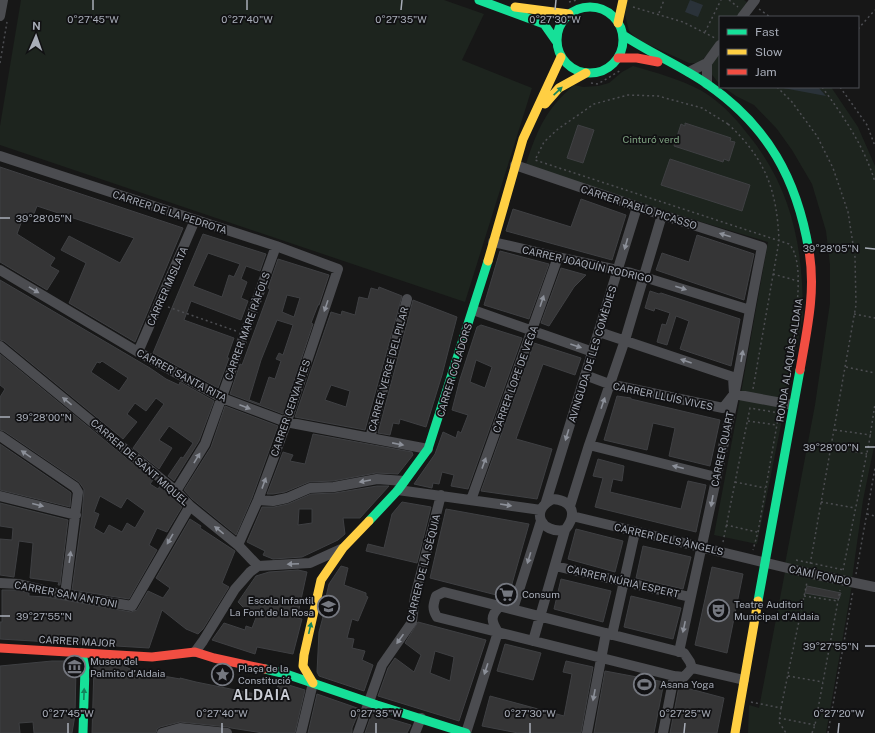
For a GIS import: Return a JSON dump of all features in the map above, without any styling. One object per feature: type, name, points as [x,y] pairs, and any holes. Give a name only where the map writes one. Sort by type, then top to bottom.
[{"type":"street","points":[[3,0],[4,18]]},
{"type":"street","points":[[479,0],[544,24],[556,42],[560,57],[567,65],[586,73],[595,73],[612,65],[618,58],[621,51],[623,35],[613,16],[599,8],[588,7],[578,9],[569,14],[557,31],[556,42]]},
{"type":"street","points":[[599,8],[607,0]]},
{"type":"street","points":[[743,16],[754,2]]},
{"type":"street","points":[[490,3],[569,14]]},
{"type":"street","points":[[618,23],[626,3]]},
{"type":"street","name":"RONDA ALAQUÀS-ALDAIA","points":[[623,35],[639,47],[689,72],[734,104],[754,125],[775,153],[792,185],[806,226],[812,271],[811,307],[740,703]]},
{"type":"street","points":[[689,72],[707,63],[719,46]]},
{"type":"street","points":[[535,115],[560,57]]},
{"type":"street","name":"RONDA ALAQUÀS-ALDAIA","points":[[618,58],[637,58],[678,66]]},
{"type":"street","points":[[707,63],[707,84]]},
{"type":"street","points":[[535,115],[559,88],[586,73]]},
{"type":"street","name":"CARRER COLADORS","points":[[303,666],[304,655],[321,580],[343,548],[354,538],[401,485],[428,449],[473,310],[523,139],[535,115]]},
{"type":"street","name":"CARRER DE LA PEDROTA","points":[[0,156],[276,246],[338,269]]},
{"type":"street","name":"CARRER PABLO PICASSO","points":[[516,165],[637,207],[762,247]]},
{"type":"street","name":"AVINGUDA DE LES COMÈDIES","points":[[544,506],[637,207]]},
{"type":"street","points":[[534,641],[565,530],[570,523],[571,511],[589,445],[625,340],[662,215]]},
{"type":"street","name":"CARRER MISLATA","points":[[138,352],[196,220]]},
{"type":"street","name":"CARRER JOAQUÍN RODRIGO","points":[[493,242],[558,258],[644,276],[750,310]]},
{"type":"street","name":"CARRER MARE RÀFOLS","points":[[176,491],[205,444],[276,246]]},
{"type":"street","name":"CARRER QUART","points":[[678,652],[734,394],[762,247]]},
{"type":"street","name":"CARRER LOPE DE VEGA","points":[[471,500],[558,258]]},
{"type":"street","name":"CARRER CERVANTES","points":[[238,545],[258,500],[338,269]]},
{"type":"street","name":"CARRER SANTA RITA","points":[[0,270],[138,352],[222,398],[286,422],[428,449]]},
{"type":"street","name":"CARRER VERGE DEL PILAR","points":[[370,438],[407,300]]},
{"type":"street","points":[[473,310],[593,352]]},
{"type":"street","points":[[599,332],[733,378],[734,394],[794,405]]},
{"type":"street","name":"CARRER DE SANT MIQUEL","points":[[0,346],[176,491],[190,506],[238,545],[258,566]]},
{"type":"street","name":"CARRER LLUÍS VIVES","points":[[585,375],[610,384],[723,408],[734,394]]},
{"type":"street","points":[[0,436],[75,487],[78,492],[65,595]]},
{"type":"street","points":[[589,445],[716,477]]},
{"type":"street","points":[[258,500],[273,501],[287,498],[310,488],[334,486],[376,479],[441,495],[471,500],[544,506]]},
{"type":"street","name":"CARRER DE LA SÈQUIA","points":[[358,733],[382,665],[412,622],[415,596],[441,495]]},
{"type":"street","points":[[0,496],[76,515]]},
{"type":"street","points":[[565,530],[545,527],[541,521],[540,515],[544,506],[553,499],[565,502],[571,511]]},
{"type":"street","name":"CARRER SAN ANTONI","points":[[0,583],[19,584],[65,595],[132,606],[190,506]]},
{"type":"street","name":"CARRER DELS ÀNGELS","points":[[571,511],[635,532],[766,563]]},
{"type":"street","points":[[513,609],[541,521]]},
{"type":"street","points":[[587,733],[601,658],[624,582],[635,532]]},
{"type":"street","points":[[343,548],[310,563],[258,566],[250,572],[236,589],[204,641],[195,652],[214,658],[277,672],[466,733],[498,632],[492,622],[492,617],[500,606]]},
{"type":"street","points":[[310,563],[321,580]]},
{"type":"street","name":"CAMÍ FONDO","points":[[766,563],[875,587]]},
{"type":"street","name":"CARRER NÚRIA ESPERT","points":[[555,566],[690,597]]},
{"type":"street","points":[[444,592],[684,653],[692,668],[684,677],[674,676],[437,617],[433,610],[436,596],[444,592]]},
{"type":"street","name":"CARRER MAJOR","points":[[0,648],[152,657],[195,652]]},
{"type":"street","points":[[82,653],[85,668],[83,733]]},
{"type":"street","points":[[277,672],[295,671],[303,666],[313,683],[301,733]]},
{"type":"street","points":[[692,668],[744,680]]},
{"type":"street","points":[[663,733],[674,676]]},
{"type":"street","points":[[729,733],[731,721],[740,703]]},
{"type":"street","points":[[735,733],[740,703]]},
{"type":"street","points":[[740,703],[742,733]]},
{"type":"street","points":[[415,733],[421,718]]},
{"type":"street","points":[[162,733],[180,728],[227,733]]},
{"type":"path","points":[[659,14],[664,0]]},
{"type":"path","points":[[705,32],[721,0]]},
{"type":"path","points":[[754,2],[769,16]]},
{"type":"path","points":[[626,3],[683,22],[719,40]]},
{"type":"path","points":[[859,29],[875,10]]},
{"type":"path","points":[[0,63],[4,18]]},
{"type":"path","points":[[591,83],[598,84],[625,68]]},
{"type":"path","points":[[779,88],[792,102],[817,136],[833,168],[848,212],[856,257],[856,305],[804,596],[779,718],[779,722],[786,733]]},
{"type":"path","points":[[823,88],[849,124],[870,166],[875,182]]},
{"type":"path","points":[[841,88],[866,125],[875,146]]},
{"type":"path","points":[[753,390],[779,241],[778,217],[771,186],[766,172],[740,135],[728,124],[702,108],[658,96],[628,95],[594,104],[558,129],[544,142],[535,160],[779,241],[789,244],[793,248],[797,267],[799,289],[793,339]]},
{"type":"path","points":[[773,274],[798,281]]},
{"type":"path","points":[[159,303],[244,334]]},
{"type":"path","points":[[854,314],[875,318]]},
{"type":"path","points":[[845,367],[875,373]]},
{"type":"path","points":[[812,733],[815,725],[855,508],[871,435],[875,404]]},
{"type":"path","points":[[722,542],[750,408],[779,413],[758,532],[753,550]]},
{"type":"path","points":[[748,420],[777,425]]},
{"type":"path","points":[[834,429],[871,435]]},
{"type":"path","points":[[831,448],[867,454]]},
{"type":"path","points":[[828,733],[875,468]]},
{"type":"path","points":[[735,482],[765,488]]},
{"type":"path","points":[[821,502],[855,508]]},
{"type":"path","points":[[866,514],[875,516]]},
{"type":"path","points":[[726,525],[758,532]]},
{"type":"path","name":"CAMÍ FONDO","points":[[790,558],[844,570]]},
{"type":"path","points":[[804,596],[838,601]]},
{"type":"path","points":[[788,676],[823,682]]},
{"type":"path","points":[[740,703],[781,708]]},
{"type":"path","points":[[779,718],[815,725]]},
{"type":"green space","points":[[21,0],[444,0],[484,14],[462,60],[532,88],[465,302],[0,145],[0,126]]},
{"type":"green space","points":[[626,0],[744,0],[748,3],[738,16],[719,16],[719,40],[700,63],[689,63],[638,40],[629,31],[625,15]]},
{"type":"green space","points":[[719,51],[719,84],[706,67]]},
{"type":"green space","name":"Cinturó verd","points":[[633,66],[694,87],[714,99],[726,109],[762,153],[774,174],[792,218],[801,265],[803,316],[757,544],[714,535],[768,242],[632,201],[526,164],[539,130],[549,112],[564,94],[574,85],[583,87],[598,86],[609,83],[622,72]]},
{"type":"green space","points":[[724,88],[832,88],[858,127],[875,166],[875,442],[863,500],[852,579],[785,564],[815,405],[830,303],[830,265],[826,231],[812,184],[792,150],[777,129],[754,105]]},
{"type":"green space","points":[[785,572],[852,585],[826,733],[748,733],[749,705],[759,708]]},
{"type":"shaded area","points":[[690,0],[703,5],[698,17],[685,12]]},
{"type":"shaded area","points":[[783,88],[819,88],[826,96]]},
{"type":"building","points":[[685,123],[731,138],[730,141],[735,142],[729,161],[724,159],[723,162],[674,146],[681,124],[685,126]]},
{"type":"building","points":[[578,125],[594,130],[583,163],[567,158]]},
{"type":"building","points":[[670,159],[750,185],[742,211],[661,185]]},
{"type":"building","points":[[0,167],[183,228],[135,342],[69,303],[86,263],[61,250],[69,236],[120,263],[134,238],[37,206],[33,216],[25,212],[17,234],[55,258],[50,266],[59,271],[47,290],[0,262]]},
{"type":"building","points":[[581,199],[626,215],[612,260],[506,231],[513,209],[571,227]]},
{"type":"building","points":[[203,234],[266,254],[260,271],[246,266],[241,279],[247,282],[241,298],[248,301],[241,320],[191,301],[184,320],[234,338],[227,358],[229,358],[218,388],[153,353]],"holes":[[[208,253],[240,264],[234,277],[229,275],[222,297],[193,286]]]},
{"type":"building","points":[[697,235],[754,254],[744,300],[656,270],[662,253],[689,262]]},
{"type":"building","points":[[500,251],[549,264],[529,319],[484,305]]},
{"type":"building","points":[[278,259],[329,275],[311,323],[313,324],[283,414],[230,394],[240,364],[242,365],[270,289],[268,288]],"holes":[[[287,295],[300,298],[294,317],[282,312]],[[277,320],[293,325],[283,355],[279,353],[276,359],[281,361],[275,379],[269,377],[260,404],[249,400],[261,360]]]},
{"type":"building","points":[[561,268],[586,275],[574,287],[549,326],[541,323]]},
{"type":"building","points":[[0,280],[150,368],[166,379],[179,385],[180,382],[214,401],[199,441],[174,481],[168,476],[193,443],[169,426],[159,440],[172,448],[159,469],[133,448],[164,404],[156,398],[146,411],[135,403],[127,414],[137,422],[123,439],[4,341],[0,340]],"holes":[[[102,361],[128,378],[119,391],[91,372],[97,362],[100,363]]]},
{"type":"building","points":[[379,287],[402,296],[365,430],[295,417],[331,312],[341,315],[342,311],[355,315],[359,297],[368,299],[371,288],[378,290]],"holes":[[[331,385],[350,391],[346,407],[325,400]]]},
{"type":"building","points":[[650,291],[659,294],[661,293],[740,319],[731,366],[680,349],[689,321],[676,316],[667,345],[657,342],[662,324],[666,325],[670,313],[655,308],[654,311],[645,308]]},
{"type":"building","points":[[413,300],[457,317],[442,375],[426,427],[400,419],[399,424],[393,423],[390,435],[378,433]]},
{"type":"building","points":[[481,325],[522,338],[468,489],[451,486],[454,475],[442,472],[439,484],[433,483],[432,488],[414,484],[435,454],[443,432],[456,438],[458,431],[461,433],[468,415],[452,410],[460,379],[477,327]],"holes":[[[476,360],[492,367],[485,388],[470,382]]]},
{"type":"building","points":[[534,343],[581,358],[575,375],[543,364],[516,439],[552,449],[537,499],[481,491]]},
{"type":"building","points":[[0,354],[153,480],[150,484],[158,489],[160,486],[182,507],[167,532],[157,528],[149,545],[157,550],[129,599],[72,590],[84,489],[79,482],[4,431],[0,430],[0,397],[5,389],[0,385]],"holes":[[[100,496],[121,508],[127,498],[145,511],[135,528],[127,523],[122,532],[109,525],[104,534],[94,528],[99,514],[94,512]]]},
{"type":"building","points":[[617,396],[631,398],[720,420],[710,466],[669,456],[675,428],[653,423],[647,450],[604,440]]},
{"type":"building","points":[[225,406],[278,426],[252,498],[236,535],[192,499],[184,490],[211,447]]},
{"type":"building","points":[[313,434],[412,452],[413,455],[398,474],[376,473],[333,481],[309,482],[285,492],[267,494],[283,452],[293,455],[290,461],[305,464]]},
{"type":"building","points":[[0,444],[70,492],[70,507],[0,490]]},
{"type":"building","points":[[598,459],[624,466],[622,481],[613,479],[610,492],[681,509],[688,481],[706,485],[696,532],[595,507],[603,478],[593,476]]},
{"type":"building","points":[[377,486],[389,486],[360,518],[343,518],[345,534],[338,540],[302,557],[273,559],[263,555],[265,551],[247,542],[262,507],[274,507],[288,504],[311,494],[335,493]],"holes":[[[299,509],[312,509],[312,523],[298,525]]]},
{"type":"building","points":[[402,502],[431,507],[417,563],[366,551],[368,544],[384,548],[392,514]]},
{"type":"building","points":[[0,503],[68,520],[60,585],[58,585],[59,582],[30,578],[33,543],[19,541],[14,577],[0,575],[0,539],[12,540],[13,528],[0,526]]},
{"type":"building","points":[[446,509],[529,524],[508,598],[430,578]]},
{"type":"building","points":[[190,519],[201,526],[200,528],[235,551],[222,583],[229,587],[203,629],[198,634],[186,629],[162,610],[149,648],[0,639],[0,622],[2,622],[2,590],[18,590],[29,593],[29,596],[47,597],[131,612],[137,610],[148,591],[163,598],[170,588],[156,578]]},
{"type":"building","points":[[576,529],[623,541],[615,572],[568,559]]},
{"type":"building","points":[[643,546],[691,557],[683,589],[636,578]]},
{"type":"building","points":[[341,566],[348,568],[344,585],[366,593],[366,596],[368,597],[358,621],[352,619],[347,638],[354,639],[352,648],[365,651],[362,660],[373,665],[364,691],[319,676],[317,672],[319,632],[328,598],[326,597],[329,584]]},
{"type":"building","name":"Teatre Auditori Municipal d'Aldaia","points":[[712,567],[743,574],[727,653],[695,645]]},
{"type":"building","points":[[298,570],[307,572],[297,618],[302,619],[293,654],[257,647],[255,654],[212,640],[224,623],[245,630],[246,626],[252,628],[257,615],[249,613],[238,602],[256,576],[269,572]]},
{"type":"building","points":[[561,579],[611,591],[603,622],[554,609]]},
{"type":"building","points":[[807,586],[841,593],[839,599],[805,593]]},
{"type":"building","points":[[631,596],[681,608],[673,639],[624,627]]},
{"type":"building","points":[[418,622],[486,640],[459,721],[378,696],[388,668],[395,658],[414,672],[421,655],[405,643]],"holes":[[[435,651],[454,657],[450,681],[430,673]]]},
{"type":"building","points":[[505,644],[541,653],[533,680],[497,671]]},
{"type":"building","points":[[52,661],[75,661],[75,715],[72,733],[34,733],[33,722],[19,723],[20,733],[0,733],[0,666]]},
{"type":"building","points":[[566,661],[593,667],[581,733],[518,733],[482,726],[490,696],[564,716],[572,674],[563,672]]},
{"type":"building","points":[[105,663],[124,664],[124,666],[132,670],[159,672],[158,675],[180,678],[275,698],[279,682],[305,690],[295,733],[263,733],[228,727],[180,722],[160,727],[157,729],[156,733],[92,733],[94,666],[105,666]]},
{"type":"building","points":[[605,671],[664,682],[654,733],[594,733]]},
{"type":"building","points":[[679,686],[724,698],[717,733],[670,733]]},
{"type":"building","points":[[317,694],[360,709],[352,728],[352,733],[308,733]]},
{"type":"building","points":[[372,713],[411,725],[407,733],[365,733]]},
{"type":"traffic: fast","points":[[479,0],[544,24],[556,41]]},
{"type":"traffic: fast","points":[[584,7],[596,7],[603,9],[614,16],[621,27],[623,40],[621,53],[614,64],[603,71],[596,73],[584,73],[577,71],[566,64],[559,53],[557,46],[557,34],[559,27],[566,16],[577,9],[584,7]]},
{"type":"traffic: fast","points":[[623,35],[707,84],[728,100],[763,136],[788,178],[797,200],[809,251]]},
{"type":"traffic: fast","points":[[369,521],[398,490],[428,449],[488,261]]},
{"type":"traffic: fast","points":[[758,601],[800,370]]},
{"type":"traffic: fast","points":[[82,653],[85,668],[83,733]]},
{"type":"traffic: fast","points":[[265,669],[286,674],[466,733]]},
{"type":"traffic: slow","points":[[618,23],[623,0]]},
{"type":"traffic: slow","points":[[515,7],[569,14]]},
{"type":"traffic: slow","points":[[488,261],[523,139],[561,57]]},
{"type":"traffic: slow","points":[[545,104],[559,88],[586,73]]},
{"type":"traffic: slow","points":[[313,683],[303,666],[304,655],[321,580],[343,548],[369,521]]},
{"type":"traffic: slow","points":[[735,733],[758,601]]},
{"type":"traffic: jam","points":[[618,58],[637,58],[658,62]]},
{"type":"traffic: jam","points":[[800,370],[810,310],[812,281],[809,251]]},
{"type":"traffic: jam","points":[[0,648],[152,657],[195,652],[214,658],[265,669]]},
{"type":"place","name":"Consum","points":[[507,594]]},
{"type":"place","name":"Escola Infantil La Font de la Rosa","points":[[329,606]]},
{"type":"place","name":"Teatre Auditori Municipal d'Aldaia","points":[[719,610]]},
{"type":"place","name":"Museu del Palmito d'Aldaia","points":[[75,667]]},
{"type":"place","name":"Plaça de la Constitució","points":[[222,674]]},
{"type":"place","name":"Asana Yoga","points":[[645,684]]},
{"type":"district","name":"ALDAIA","points":[[262,695]]}]
